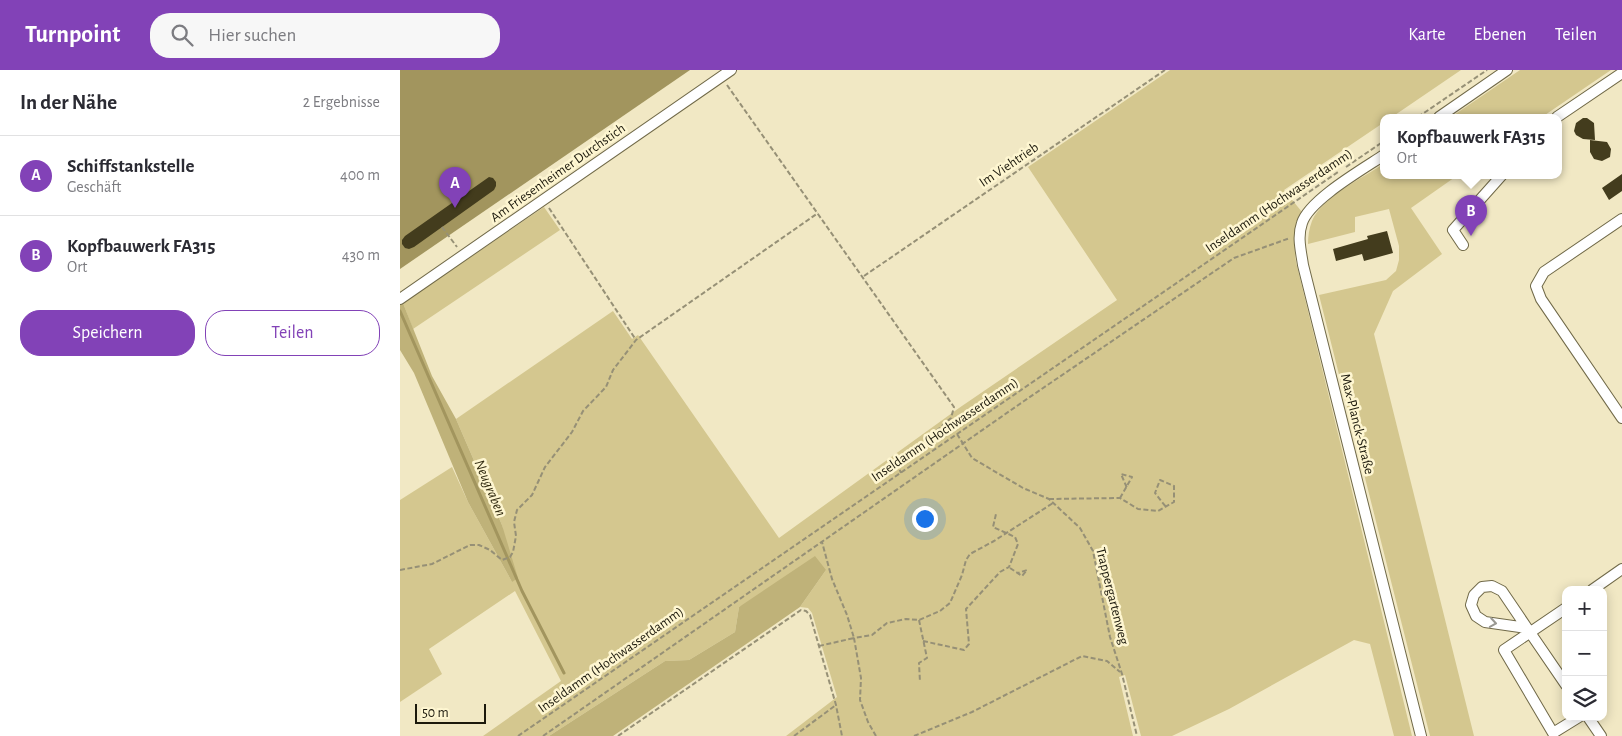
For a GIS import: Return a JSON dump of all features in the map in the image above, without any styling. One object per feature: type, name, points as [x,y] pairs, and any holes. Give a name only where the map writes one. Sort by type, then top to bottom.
[{"type":"street","name":"Am Friesenheimer Durchstich","points":[[400,299],[731,70]]},
{"type":"street","points":[[1442,114],[1507,70]]},
{"type":"street","points":[[1561,114],[1622,73]]},
{"type":"street","name":"Max-Planck-Straße","points":[[1380,158],[1323,196],[1306,214],[1300,234],[1303,265],[1421,736]]},
{"type":"street","points":[[1463,245],[1453,230],[1498,179]]},
{"type":"street","points":[[1622,219],[1544,272],[1536,286],[1541,299],[1622,418]]},
{"type":"street","points":[[1598,586],[1622,569]]},
{"type":"street","points":[[1529,630],[1485,622],[1476,616],[1471,605],[1474,594],[1482,587],[1492,586],[1502,591],[1529,630],[1562,679]]},
{"type":"street","points":[[1562,610],[1529,630],[1504,650],[1552,733],[1572,721]]},
{"type":"street","points":[[1591,721],[1601,736]]},
{"type":"path","name":"Im Viehtrieb","points":[[863,276],[1165,70]]},
{"type":"path","points":[[1422,114],[1487,70]]},
{"type":"path","points":[[721,77],[954,407],[951,418],[903,460],[899,468],[900,472]]},
{"type":"path","name":"Inseldamm (Hochwasserdamm)","points":[[518,736],[1380,144]]},
{"type":"path","points":[[543,200],[636,340]]},
{"type":"path","points":[[400,570],[432,564],[470,545],[479,545],[502,560],[510,557],[513,552],[516,536],[514,522],[517,510],[532,495],[546,467],[572,432],[583,411],[606,387],[613,370],[636,340],[818,213]]},
{"type":"path","points":[[442,227],[460,252]]},
{"type":"path","points":[[543,736],[1234,258],[1300,234]]},
{"type":"path","name":"Trappergartenweg","points":[[957,434],[972,458],[1023,488],[1054,503],[1080,528],[1093,552],[1110,637],[1122,674],[1137,736]]},
{"type":"path","points":[[1120,498],[1127,488],[1132,477],[1121,474],[1127,488]]},
{"type":"path","points":[[1049,500],[1120,498],[1138,509],[1158,511],[1166,507],[1174,502],[1174,486],[1160,480],[1154,493],[1166,507]]},
{"type":"path","points":[[819,646],[872,635],[887,623],[906,619],[919,620],[940,611],[950,603],[970,554],[1054,503]]},
{"type":"path","points":[[924,641],[964,650],[969,644],[966,609],[1000,572],[1009,567],[1018,544],[1015,537],[992,527],[996,514]]},
{"type":"path","points":[[822,542],[832,579],[847,615],[860,663],[860,700],[862,709],[876,736]]},
{"type":"path","points":[[1009,567],[1018,574]]},
{"type":"path","points":[[618,736],[801,610],[806,611],[810,615],[836,705],[842,736]]},
{"type":"path","points":[[919,620],[927,658],[918,663],[920,682]]},
{"type":"path","points":[[914,736],[972,712],[1082,656],[1107,661],[1122,674]]},
{"type":"path","points":[[794,736],[836,705]]},
{"type":"shaded area","points":[[400,70],[690,70],[400,269]]},
{"type":"shaded area","points":[[1170,70],[1461,70],[1396,114],[1380,114],[1380,125],[1284,190],[1302,212],[1295,237],[1296,262],[1412,736],[1394,736],[1370,644],[1354,640],[1229,709],[1172,736],[1141,736],[1125,675],[1119,677],[1133,736],[786,736],[837,697],[812,613],[808,608],[800,607],[826,570],[739,607],[735,632],[689,660],[665,661],[549,736],[483,736],[561,681],[515,591],[429,649],[442,674],[400,702],[400,500],[452,467],[468,502],[512,582],[502,525],[456,419],[613,311],[632,339],[638,335],[779,538],[959,408],[1117,300],[1028,167]]},
{"type":"shaded area","points":[[1520,70],[1611,70],[1546,114],[1455,114]]},
{"type":"shaded area","points":[[1380,166],[1380,179],[1452,179],[1411,208],[1442,254],[1393,291],[1374,334],[1474,736],[1430,736],[1319,295],[1386,280],[1396,271],[1399,260],[1399,246],[1389,209],[1355,217],[1355,232],[1308,244],[1312,221],[1317,212],[1324,204]]},
{"type":"shaded area","points":[[544,207],[560,230],[413,329],[403,303]]},
{"type":"shaded area","points":[[403,303],[432,376],[456,419],[502,525],[518,578],[512,582],[468,502],[414,373],[400,350],[400,305]]},
{"type":"shaded area","points":[[815,556],[826,570],[800,607],[613,736],[549,736],[665,661],[689,660],[735,632],[739,607]]},
{"type":"building","points":[[1583,118],[1587,118],[1594,123],[1595,140],[1583,139],[1576,135],[1574,131],[1576,123]]},
{"type":"building","points":[[1590,140],[1607,142],[1611,149],[1610,157],[1602,161],[1594,159],[1590,152]]},
{"type":"building","points":[[1622,174],[1622,191],[1609,200],[1602,188]]},
{"type":"building","points":[[489,177],[493,178],[496,182],[494,190],[414,247],[405,248],[402,240],[405,236]]},
{"type":"building","points":[[1387,231],[1393,253],[1364,261],[1362,254],[1336,261],[1333,249],[1368,239],[1367,236]]},
{"type":"waterway","name":"Neugraben","points":[[400,311],[522,591],[564,673]]},
{"type":"place","name":"Schiffstankstelle","points":[[455,208]]},
{"type":"place","name":"Kopfbauwerk FA315","points":[[1471,236]]}]
